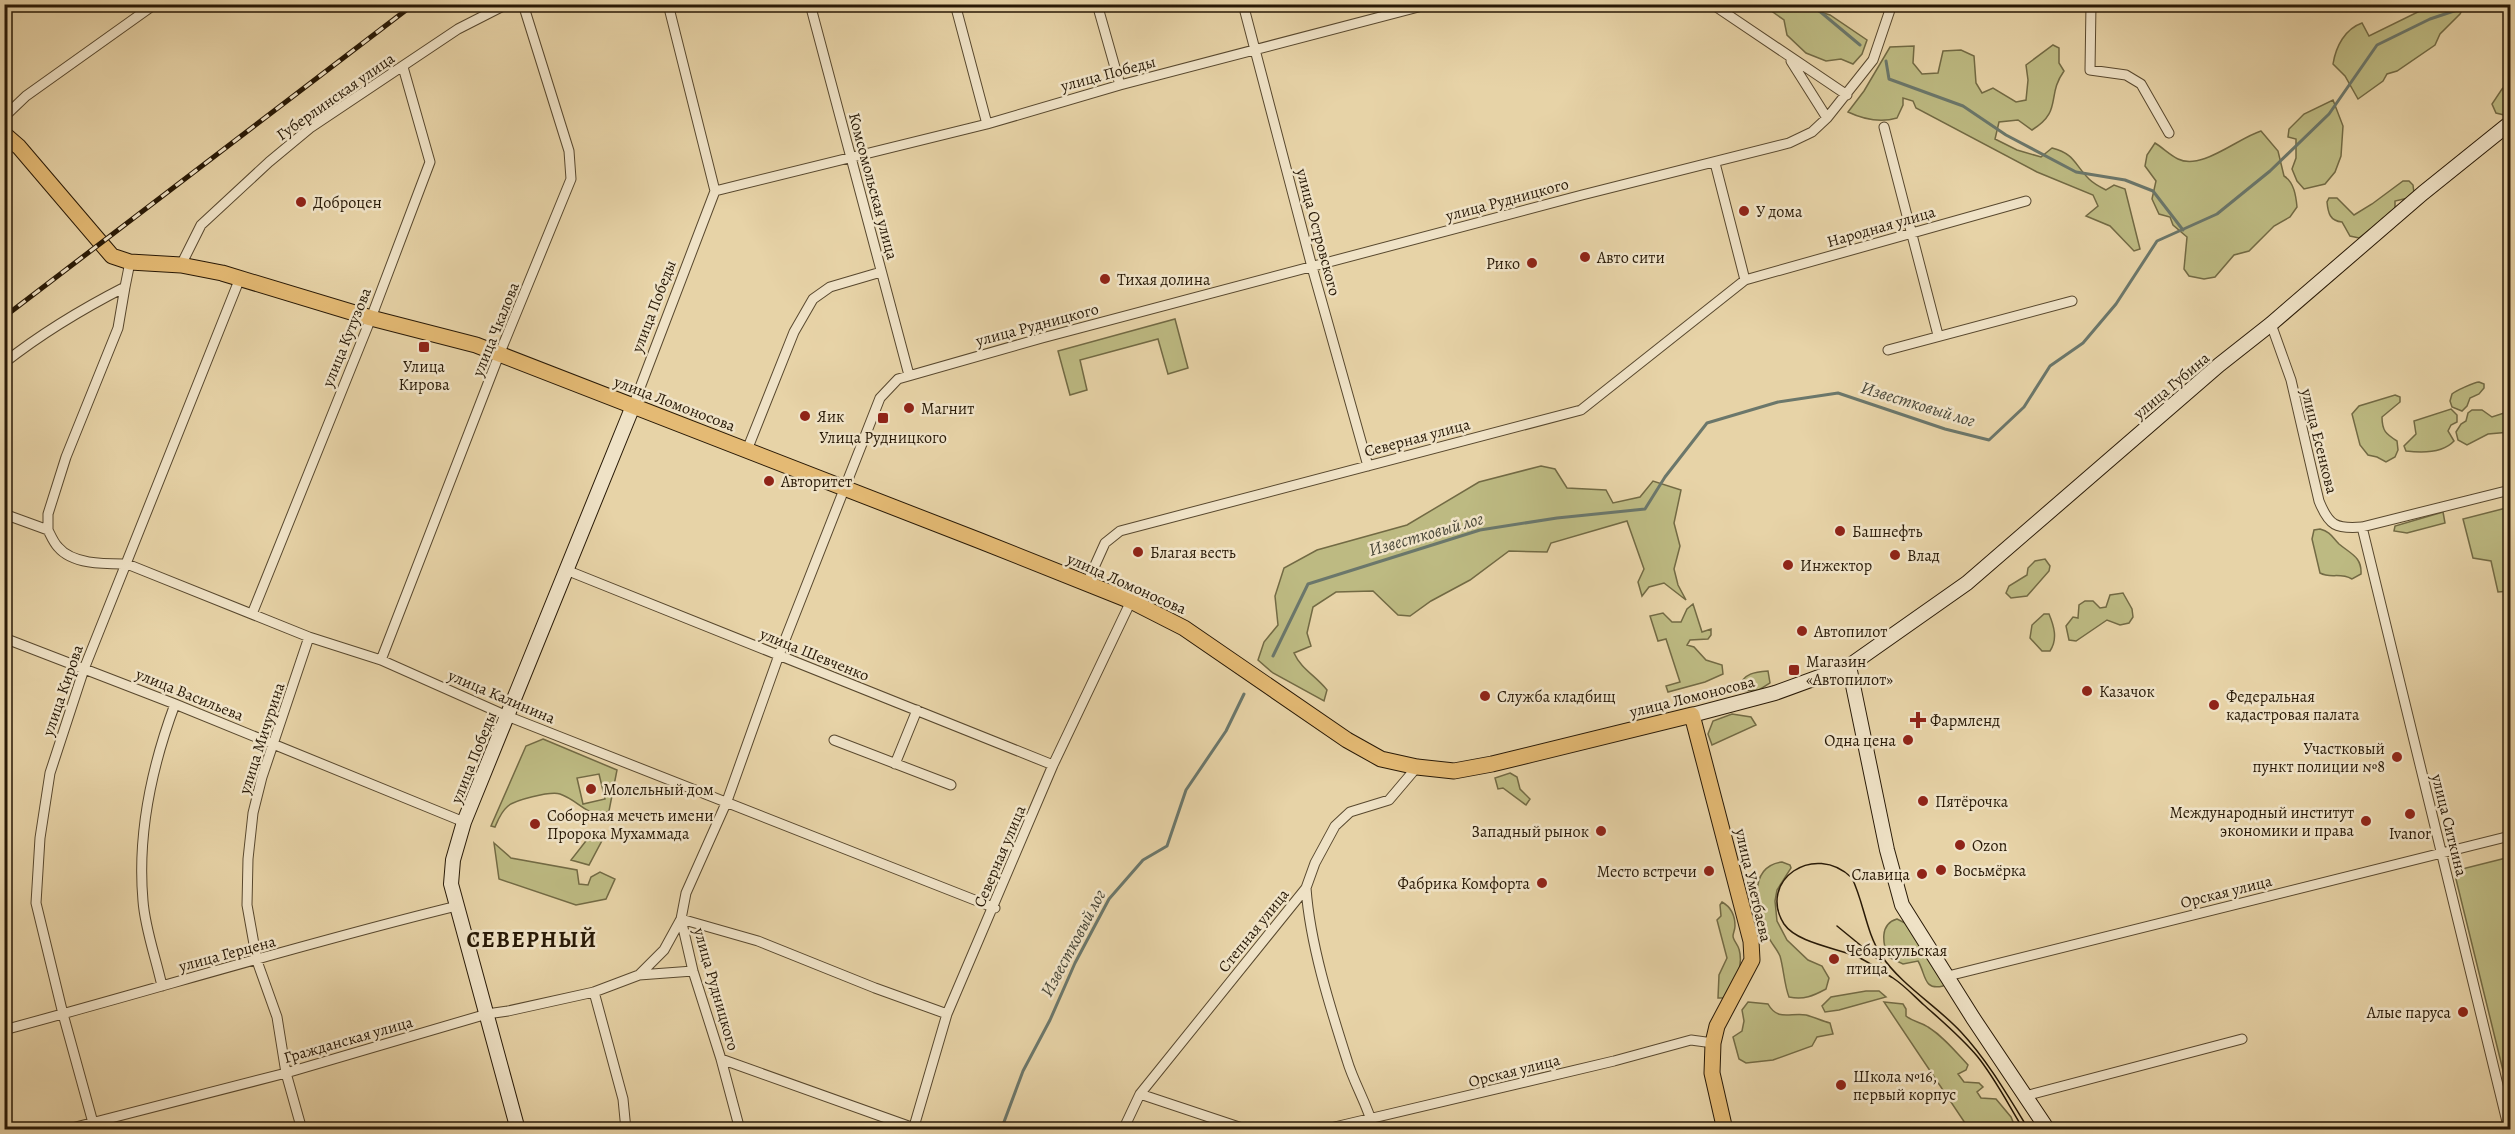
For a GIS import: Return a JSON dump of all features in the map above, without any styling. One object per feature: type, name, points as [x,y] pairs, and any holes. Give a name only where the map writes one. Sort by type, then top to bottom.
[{"type":"main road","name":"улица Ломоносова","points":[[4,134],[112,256],[130,262],[182,265],[240,278],[371,318],[476,345],[1087,583],[1184,628],[1347,740],[1381,759],[1417,767],[1454,771],[1492,764],[1692,714]]},
{"type":"main road","name":"улица Уметбаева","points":[[1692,714],[1744,914],[1752,960],[1718,1026],[1713,1044],[1712,1073],[1725,1130]]},
{"type":"street","points":[[4,117],[26,96],[155,4]]},
{"type":"street","name":"Губерлинская улица","points":[[182,265],[201,225],[269,162],[310,128],[458,29],[507,4]]},
{"type":"street","name":"улица Чкалова","points":[[381,660],[571,179],[569,151],[523,4]]},
{"type":"street","points":[[668,4],[715,191]]},
{"type":"street","name":"Комсомольская улица","points":[[810,4],[909,375]]},
{"type":"street","points":[[955,4],[987,124]]},
{"type":"street","points":[[1097,4],[1120,85]]},
{"type":"street","name":"улица Островского","points":[[1243,4],[1312,267],[1368,466]]},
{"type":"street","points":[[1387,4],[1390,16]]},
{"type":"street","name":"улица Победы","points":[[518,1130],[451,884],[453,860],[464,822],[633,406],[715,191],[987,124],[1120,85],[1430,4]]},
{"type":"street","points":[[1712,4],[1847,95]]},
{"type":"street","name":"улица Рудницкого","points":[[740,1130],[721,1059],[693,971],[681,919],[686,892],[727,801],[779,655],[880,398],[898,380],[909,375],[1312,267],[1789,144],[1812,132],[1827,118],[1873,60],[1892,4]]},
{"type":"street","points":[[2091,4],[2090,70],[2126,75],[2141,84],[2169,133]]},
{"type":"street","points":[[1789,57],[1827,118]]},
{"type":"street","name":"улица Кутузова","points":[[252,614],[371,318],[430,162],[403,67]]},
{"type":"street","name":"улица Губина","points":[[1849,666],[1967,584],[2150,424],[2271,324],[2423,193],[2511,123]]},
{"type":"street","points":[[1884,127],[1938,335]]},
{"type":"street","points":[[1715,163],[1745,280]]},
{"type":"street","name":"Народная улица","points":[[1745,280],[2026,201]]},
{"type":"street","points":[[4,514],[48,530],[48,514],[66,457],[118,328],[130,262]]},
{"type":"street","points":[[747,450],[794,333],[813,299],[830,287],[881,272]]},
{"type":"street","name":"улица Кирова","points":[[94,1126],[63,1014],[36,903],[40,838],[50,773],[84,669],[240,278]]},
{"type":"street","name":"Северная улица","points":[[1087,583],[1105,543],[1120,531],[1581,410],[1745,280]]},
{"type":"street","points":[[4,363],[71,316],[125,287]]},
{"type":"street","points":[[1888,350],[2072,300]]},
{"type":"street","name":"улица Есенкова","points":[[2271,324],[2290,380],[2319,501],[2325,516],[2341,528],[2362,527],[2511,490]]},
{"type":"street","name":"улица Ситкина","points":[[2362,527],[2509,1130]]},
{"type":"street","name":"улица Калинина","points":[[48,530],[58,549],[77,559],[106,564],[127,564],[309,637],[381,660],[507,716],[994,908]]},
{"type":"street","name":"улица Шевченко","points":[[566,570],[1053,765]]},
{"type":"street","name":"Северная улица","points":[[914,1129],[947,1014],[1053,765],[1131,602]]},
{"type":"street","name":"улица Мичурина","points":[[302,1130],[286,1073],[277,1017],[258,961],[247,905],[248,859],[253,813],[262,777],[309,637]]},
{"type":"street","name":"улица Васильева","points":[[4,638],[175,704],[464,822]]},
{"type":"street","points":[[1849,666],[1896,890],[1914,926],[2048,1130]]},
{"type":"street","name":"улица Ломоносова","points":[[1692,714],[1775,693],[1849,666]]},
{"type":"street","points":[[162,986],[143,902],[142,846],[149,796],[161,742],[175,704]]},
{"type":"street","points":[[895,765],[917,711]]},
{"type":"street","points":[[834,740],[951,785]]},
{"type":"street","name":"Степная улица","points":[[1123,1130],[1140,1094],[1306,888],[1315,863],[1335,826],[1350,812],[1389,800],[1417,767]]},
{"type":"street","name":"Орская улица","points":[[1948,976],[2511,836]]},
{"type":"street","points":[[1306,888],[1308,921],[1347,1062],[1374,1130]]},
{"type":"street","name":"улица Герцена","points":[[4,1030],[258,961],[363,929],[457,906]]},
{"type":"street","points":[[681,919],[758,941],[947,1014]]},
{"type":"street","name":"Гражданская улица","points":[[639,975],[664,950],[681,919]]},
{"type":"street","name":"Гражданская улица","points":[[64,1130],[94,1126],[487,1014],[594,992],[639,975],[693,971]]},
{"type":"street","points":[[594,992],[623,1099],[626,1130]]},
{"type":"street","points":[[2025,1096],[2242,1039]]},
{"type":"street","name":"Орская улица","points":[[1322,1130],[1602,1064],[1691,1040],[1713,1044]]},
{"type":"street","points":[[721,1059],[914,1129]]},
{"type":"street","points":[[1140,1094],[1248,1129]]},
{"type":"shaded area","points":[[2434,4],[2465,5],[2460,14],[2440,34],[2435,45],[2397,71],[2387,74],[2383,81],[2358,99],[2345,76],[2333,64],[2336,51],[2346,34],[2362,23],[2369,36]]},
{"type":"shaded area","points":[[1763,5],[1797,5],[1830,15],[1867,40],[1862,54],[1853,64],[1841,59],[1826,61],[1806,53],[1787,35],[1784,20]]},
{"type":"shaded area","points":[[2053,45],[2059,48],[2059,63],[2064,71],[2056,88],[2048,116],[2032,130],[2018,120],[1999,122],[1995,139],[2017,150],[2041,157],[2052,148],[2060,150],[2070,156],[2089,179],[2099,186],[2106,190],[2114,185],[2125,189],[2140,249],[2134,251],[2110,226],[2086,216],[2098,206],[2093,195],[2037,172],[1916,108],[1913,101],[1903,98],[1903,105],[1897,118],[1891,120],[1873,120],[1848,112],[1864,91],[1890,47],[1914,46],[1913,63],[1922,74],[1938,73],[1943,51],[1961,50],[1974,56],[1976,83],[1982,93],[1993,88],[2016,102],[2026,100],[2028,80],[2026,65]]},
{"type":"shaded area","points":[[2510,82],[2510,111],[2504,115],[2496,113],[2492,104]]},
{"type":"shaded area","points":[[2333,100],[2343,126],[2341,156],[2335,172],[2325,184],[2304,189],[2297,181],[2292,169],[2296,158],[2296,139],[2288,137],[2289,129],[2304,114]]},
{"type":"shaded area","points":[[2261,131],[2278,151],[2284,176],[2294,190],[2297,207],[2290,217],[2274,226],[2249,251],[2234,255],[2215,277],[2204,279],[2189,276],[2184,269],[2187,237],[2173,225],[2170,217],[2159,214],[2152,199],[2156,181],[2145,166],[2147,155],[2155,143],[2178,159],[2187,162],[2197,161]]},
{"type":"shaded area","points":[[2403,181],[2409,181],[2413,185],[2414,193],[2408,198],[2395,201],[2395,210],[2359,238],[2350,236],[2342,222],[2332,218],[2329,213],[2327,202],[2329,198],[2337,198],[2354,215]]},
{"type":"shaded area","points":[[1175,319],[1188,368],[1168,374],[1158,339],[1080,360],[1087,390],[1070,395],[1058,351]]},
{"type":"shaded area","points":[[2479,382],[2484,384],[2484,388],[2479,394],[2470,398],[2462,411],[2452,407],[2450,401],[2452,394]]},
{"type":"shaded area","points":[[2395,395],[2400,397],[2400,402],[2382,417],[2382,422],[2385,432],[2397,441],[2398,450],[2395,457],[2386,462],[2368,455],[2360,445],[2352,414],[2359,406]]},
{"type":"shaded area","points":[[2451,409],[2457,415],[2457,422],[2451,425],[2448,431],[2454,441],[2438,450],[2406,451],[2404,446],[2416,434],[2414,421]]},
{"type":"shaded area","points":[[2472,410],[2482,410],[2492,417],[2510,411],[2510,432],[2488,434],[2467,445],[2458,440],[2456,432]]},
{"type":"shaded area","points":[[1541,466],[1555,469],[1567,488],[1606,490],[1613,503],[1640,497],[1653,481],[1681,490],[1674,523],[1680,546],[1674,569],[1678,585],[1686,600],[1664,583],[1649,587],[1642,596],[1638,582],[1644,569],[1627,521],[1551,543],[1547,552],[1509,551],[1470,580],[1431,601],[1410,616],[1398,615],[1373,591],[1336,592],[1313,607],[1307,633],[1311,646],[1294,653],[1301,664],[1327,690],[1324,701],[1273,673],[1258,660],[1264,642],[1278,625],[1275,596],[1284,568],[1317,550],[1407,525],[1479,482]]},
{"type":"shaded area","points":[[2510,507],[2510,591],[2498,592],[2491,561],[2473,558],[2463,519]]},
{"type":"shaded area","points":[[2443,512],[2445,523],[2407,533],[2394,531],[2395,526]]},
{"type":"shaded area","points":[[2320,529],[2329,533],[2355,556],[2360,564],[2361,574],[2352,579],[2320,573],[2312,539],[2314,530]]},
{"type":"shaded area","points":[[2045,559],[2050,566],[2049,571],[2027,596],[2011,598],[2006,593],[2009,586],[2027,575],[2028,568],[2035,561]]},
{"type":"shaded area","points":[[2123,593],[2132,609],[2133,617],[2129,623],[2120,625],[2107,620],[2076,641],[2069,640],[2066,626],[2073,617],[2078,618],[2079,605],[2085,601],[2093,601],[2100,608],[2106,607],[2110,595]]},
{"type":"shaded area","points":[[1693,604],[1702,632],[1711,629],[1711,635],[1708,639],[1690,640],[1687,645],[1694,647],[1706,660],[1722,665],[1723,674],[1705,682],[1668,692],[1666,686],[1680,682],[1666,639],[1658,641],[1650,616],[1663,613],[1672,622],[1681,622],[1687,609]]},
{"type":"shaded area","points":[[2044,614],[2049,614],[2054,628],[2055,637],[2050,651],[2042,651],[2030,638],[2032,625]]},
{"type":"shaded area","points":[[1768,671],[1770,683],[1759,690],[1742,691],[1739,687],[1747,676]]},
{"type":"shaded area","points":[[1732,714],[1751,717],[1756,725],[1712,745],[1708,734],[1713,721]]},
{"type":"shaded area","points":[[543,739],[617,770],[609,811],[601,816],[566,796],[555,793],[511,804],[503,811],[495,827],[491,826],[526,746]],"holes":[[[599,774],[605,799],[583,804],[577,778]]]},
{"type":"shaded area","points":[[1510,773],[1517,777],[1520,789],[1530,799],[1526,805],[1503,788],[1498,789],[1495,778]]},
{"type":"shaded area","points":[[600,830],[606,833],[589,865],[571,860],[593,832]]},
{"type":"shaded area","points":[[494,843],[511,858],[577,870],[579,884],[588,885],[591,877],[600,872],[615,879],[606,899],[576,905],[499,879]]},
{"type":"shaded area","points":[[2510,857],[2510,1099],[2454,871]]},
{"type":"shaded area","points":[[1782,862],[1790,865],[1791,868],[1777,890],[1775,901],[1777,921],[1787,940],[1808,960],[1822,966],[1829,978],[1826,989],[1804,998],[1789,997],[1780,956],[1769,939],[1758,904],[1757,893],[1763,873],[1771,866]]},
{"type":"shaded area","points":[[1722,902],[1728,906],[1733,915],[1735,926],[1733,938],[1739,949],[1740,963],[1731,988],[1723,998],[1718,998],[1719,975],[1727,958],[1717,920],[1721,916]]},
{"type":"shaded area","points":[[1897,919],[1905,923],[1946,982],[1943,986],[1928,984],[1918,961],[1903,964],[1888,957],[1884,941],[1885,930],[1887,925]]},
{"type":"shaded area","points":[[1879,991],[1886,997],[1825,1012],[1822,1006],[1831,997]]},
{"type":"shaded area","points":[[1748,1002],[1768,1004],[1780,1015],[1800,1014],[1830,1023],[1833,1034],[1817,1037],[1812,1046],[1773,1060],[1746,1063],[1739,1059],[1733,1037],[1742,1031],[1744,1021],[1742,1010]]},
{"type":"shaded area","points":[[1884,1002],[1903,1004],[1906,1016],[1925,1025],[1945,1040],[1968,1065],[1966,1070],[1958,1074],[1964,1082],[1979,1083],[1983,1087],[1977,1092],[1981,1098],[1996,1099],[2011,1117],[2016,1129],[1985,1129],[1982,1126],[1969,1129]]},
{"type":"waterway","points":[[1811,4],[1860,45]]},
{"type":"waterway","name":"Известковый лог","points":[[1273,656],[1308,584],[1480,530],[1557,518],[1645,509],[1665,477],[1707,423],[1778,402],[1838,393],[1945,429],[1989,440],[2024,407],[2050,366],[2083,343],[2116,304],[2157,241],[2217,214],[2270,171],[2329,114],[2377,45],[2430,19],[2475,4]]},
{"type":"waterway","points":[[1886,61],[1889,79],[1963,106],[2006,135],[2076,172],[2125,180],[2153,191],[2183,230]]},
{"type":"waterway","name":"Известковый лог","points":[[1001,1130],[1023,1071],[1109,899],[1143,860],[1167,846],[1186,790],[1226,731],[1244,694]]},
{"type":"tram line","points":[[2024,1130],[1977,1056],[1905,988],[1862,959],[1818,944],[1790,931],[1784,924],[1778,908],[1778,893],[1784,881],[1794,871],[1807,865],[1822,864],[1837,868],[1852,878],[1872,937],[1881,955],[1909,986],[1951,1022],[1971,1043],[2029,1130]]},
{"type":"tram line","points":[[1837,926],[1881,962]]},
{"type":"railway","points":[[4,317],[414,4]]},
{"type":"place","name":"Доброцен","points":[[301,202]]},
{"type":"place","name":"У дома","points":[[1744,211]]},
{"type":"place","name":"Авто сити","points":[[1585,257]]},
{"type":"place","name":"Рико","points":[[1532,263]]},
{"type":"place","name":"Тихая долина","points":[[1105,279]]},
{"type":"place","name":"Улица Кирова","points":[[424,347]]},
{"type":"place","name":"Магнит","points":[[909,408]]},
{"type":"place","name":"Яик","points":[[805,416]]},
{"type":"place","name":"Улица Рудницкого","points":[[883,418]]},
{"type":"place","name":"Авторитет","points":[[769,481]]},
{"type":"place","name":"Башнефть","points":[[1840,531]]},
{"type":"place","name":"Благая весть","points":[[1138,552]]},
{"type":"place","name":"Влад","points":[[1895,555]]},
{"type":"place","name":"Инжектор","points":[[1788,565]]},
{"type":"place","name":"Автопилот","points":[[1802,631]]},
{"type":"place","name":"Магазин «Автопилот»","points":[[1794,670]]},
{"type":"place","name":"Казачок","points":[[2087,691]]},
{"type":"place","name":"Служба кладбищ","points":[[1485,696]]},
{"type":"place","name":"Федеральная кадастровая палата","points":[[2214,705]]},
{"type":"place","name":"Фармленд","points":[[1918,720]]},
{"type":"place","name":"Одна цена","points":[[1908,740]]},
{"type":"place","name":"Участковый пункт полиции №8","points":[[2397,757]]},
{"type":"place","name":"Молельный дом","points":[[591,789]]},
{"type":"place","name":"Пятёрочка","points":[[1923,801]]},
{"type":"place","name":"Ivanor","points":[[2410,814]]},
{"type":"place","name":"Международный институт экономики и права","points":[[2366,821]]},
{"type":"place","name":"Соборная мечеть имени Пророка Мухаммада","points":[[535,824]]},
{"type":"place","name":"Западный рынок","points":[[1601,831]]},
{"type":"place","name":"Ozon","points":[[1960,845]]},
{"type":"place","name":"Восьмёрка","points":[[1941,870]]},
{"type":"place","name":"Место встречи","points":[[1709,871]]},
{"type":"place","name":"Славица","points":[[1922,874]]},
{"type":"place","name":"Фабрика Комфорта","points":[[1542,883]]},
{"type":"place","name":"Чебаркульская птица","points":[[1834,959]]},
{"type":"place","name":"Алые паруса","points":[[2463,1012]]},
{"type":"place","name":"Школа №16, первый корпус","points":[[1841,1085]]},
{"type":"district","name":"СЕВЕРНЫЙ","points":[[532,939]]}]
